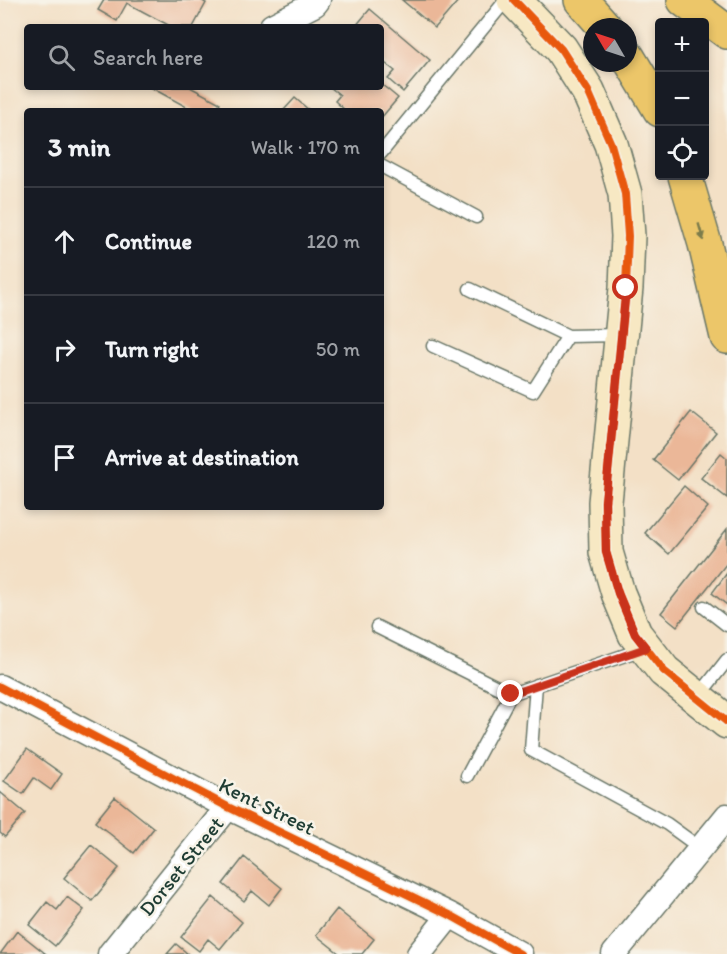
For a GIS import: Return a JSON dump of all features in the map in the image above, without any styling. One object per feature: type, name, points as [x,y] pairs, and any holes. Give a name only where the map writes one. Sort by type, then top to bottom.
[{"type":"highway","points":[[580,0],[597,18]]},
{"type":"highway","points":[[684,0],[727,32]]},
{"type":"highway","points":[[637,70],[655,101]]},
{"type":"highway","points":[[686,180],[705,244],[727,336]]},
{"type":"street","points":[[278,24],[315,4],[318,0]]},
{"type":"street","points":[[514,0],[561,49],[576,70],[601,118],[619,168],[625,194],[628,236],[605,502],[606,552],[618,593],[635,634],[664,670],[727,722]]},
{"type":"street","name":"Kent Street","points":[[2,693],[228,807],[450,915],[520,954]]},
{"type":"street","name":"Dorset Street","points":[[110,954],[228,807]]},
{"type":"street","points":[[614,954],[727,816]]},
{"type":"street","points":[[419,954],[450,915]]},
{"type":"lane","points":[[384,149],[506,0]]},
{"type":"lane","points":[[384,168],[476,217]]},
{"type":"lane","points":[[470,289],[568,336],[621,335]]},
{"type":"lane","points":[[433,346],[533,391],[568,336]]},
{"type":"lane","points":[[704,607],[727,625]]},
{"type":"lane","points":[[377,627],[511,694]]},
{"type":"lane","points":[[467,776],[511,694],[646,648]]},
{"type":"lane","points":[[698,698],[727,660]]},
{"type":"lane","points":[[536,685],[531,750],[667,824],[700,848]]},
{"type":"building","points":[[104,0],[201,0],[206,3],[195,24],[166,24],[127,3],[117,21],[98,10]]},
{"type":"building","points":[[402,0],[459,0],[435,28]]},
{"type":"building","points":[[370,9],[430,60],[403,92],[388,79],[395,71],[384,62],[384,24],[358,24]]},
{"type":"building","points":[[384,86],[398,98],[384,114],[384,108],[343,108],[335,101],[340,95],[334,90],[384,90]]},
{"type":"building","points":[[156,90],[196,90],[220,103],[217,108],[188,108]]},
{"type":"building","points":[[295,98],[307,108],[286,108]]},
{"type":"building","points":[[691,412],[716,432],[678,480],[653,460]]},
{"type":"building","points":[[721,453],[727,458],[727,498],[701,478]]},
{"type":"building","points":[[684,486],[708,507],[669,554],[645,533]]},
{"type":"building","points":[[727,529],[727,563],[677,626],[661,613]]},
{"type":"building","points":[[727,573],[727,605],[712,593]]},
{"type":"building","points":[[27,749],[62,774],[51,790],[34,778],[23,794],[4,781]]},
{"type":"building","points":[[0,792],[25,813],[5,837],[0,833]]},
{"type":"building","points":[[115,797],[154,828],[134,853],[95,822]]},
{"type":"building","points":[[91,845],[119,868],[92,901],[64,878]]},
{"type":"building","points":[[244,857],[282,888],[269,905],[252,891],[244,901],[223,884]]},
{"type":"building","points":[[67,897],[84,910],[55,946],[29,925],[47,902],[57,910]]},
{"type":"building","points":[[213,897],[242,922],[220,949],[208,939],[199,951],[181,937]]},
{"type":"building","points":[[337,909],[374,939],[362,954],[340,954],[316,935]]},
{"type":"building","points":[[17,931],[46,954],[0,954]]},
{"type":"building","points":[[176,944],[188,954],[167,954]]},
{"type":"cycle path","points":[[514,0],[561,49],[588,91],[611,144],[625,194],[628,236],[626,288],[605,502],[606,552],[618,593],[635,634],[664,671],[727,722]]},
{"type":"cycle path","points":[[0,687],[228,807],[450,915],[520,954]]},
{"type":"route","points":[[511,694],[646,648],[635,634],[618,593],[606,552],[605,502],[626,288]]}]
